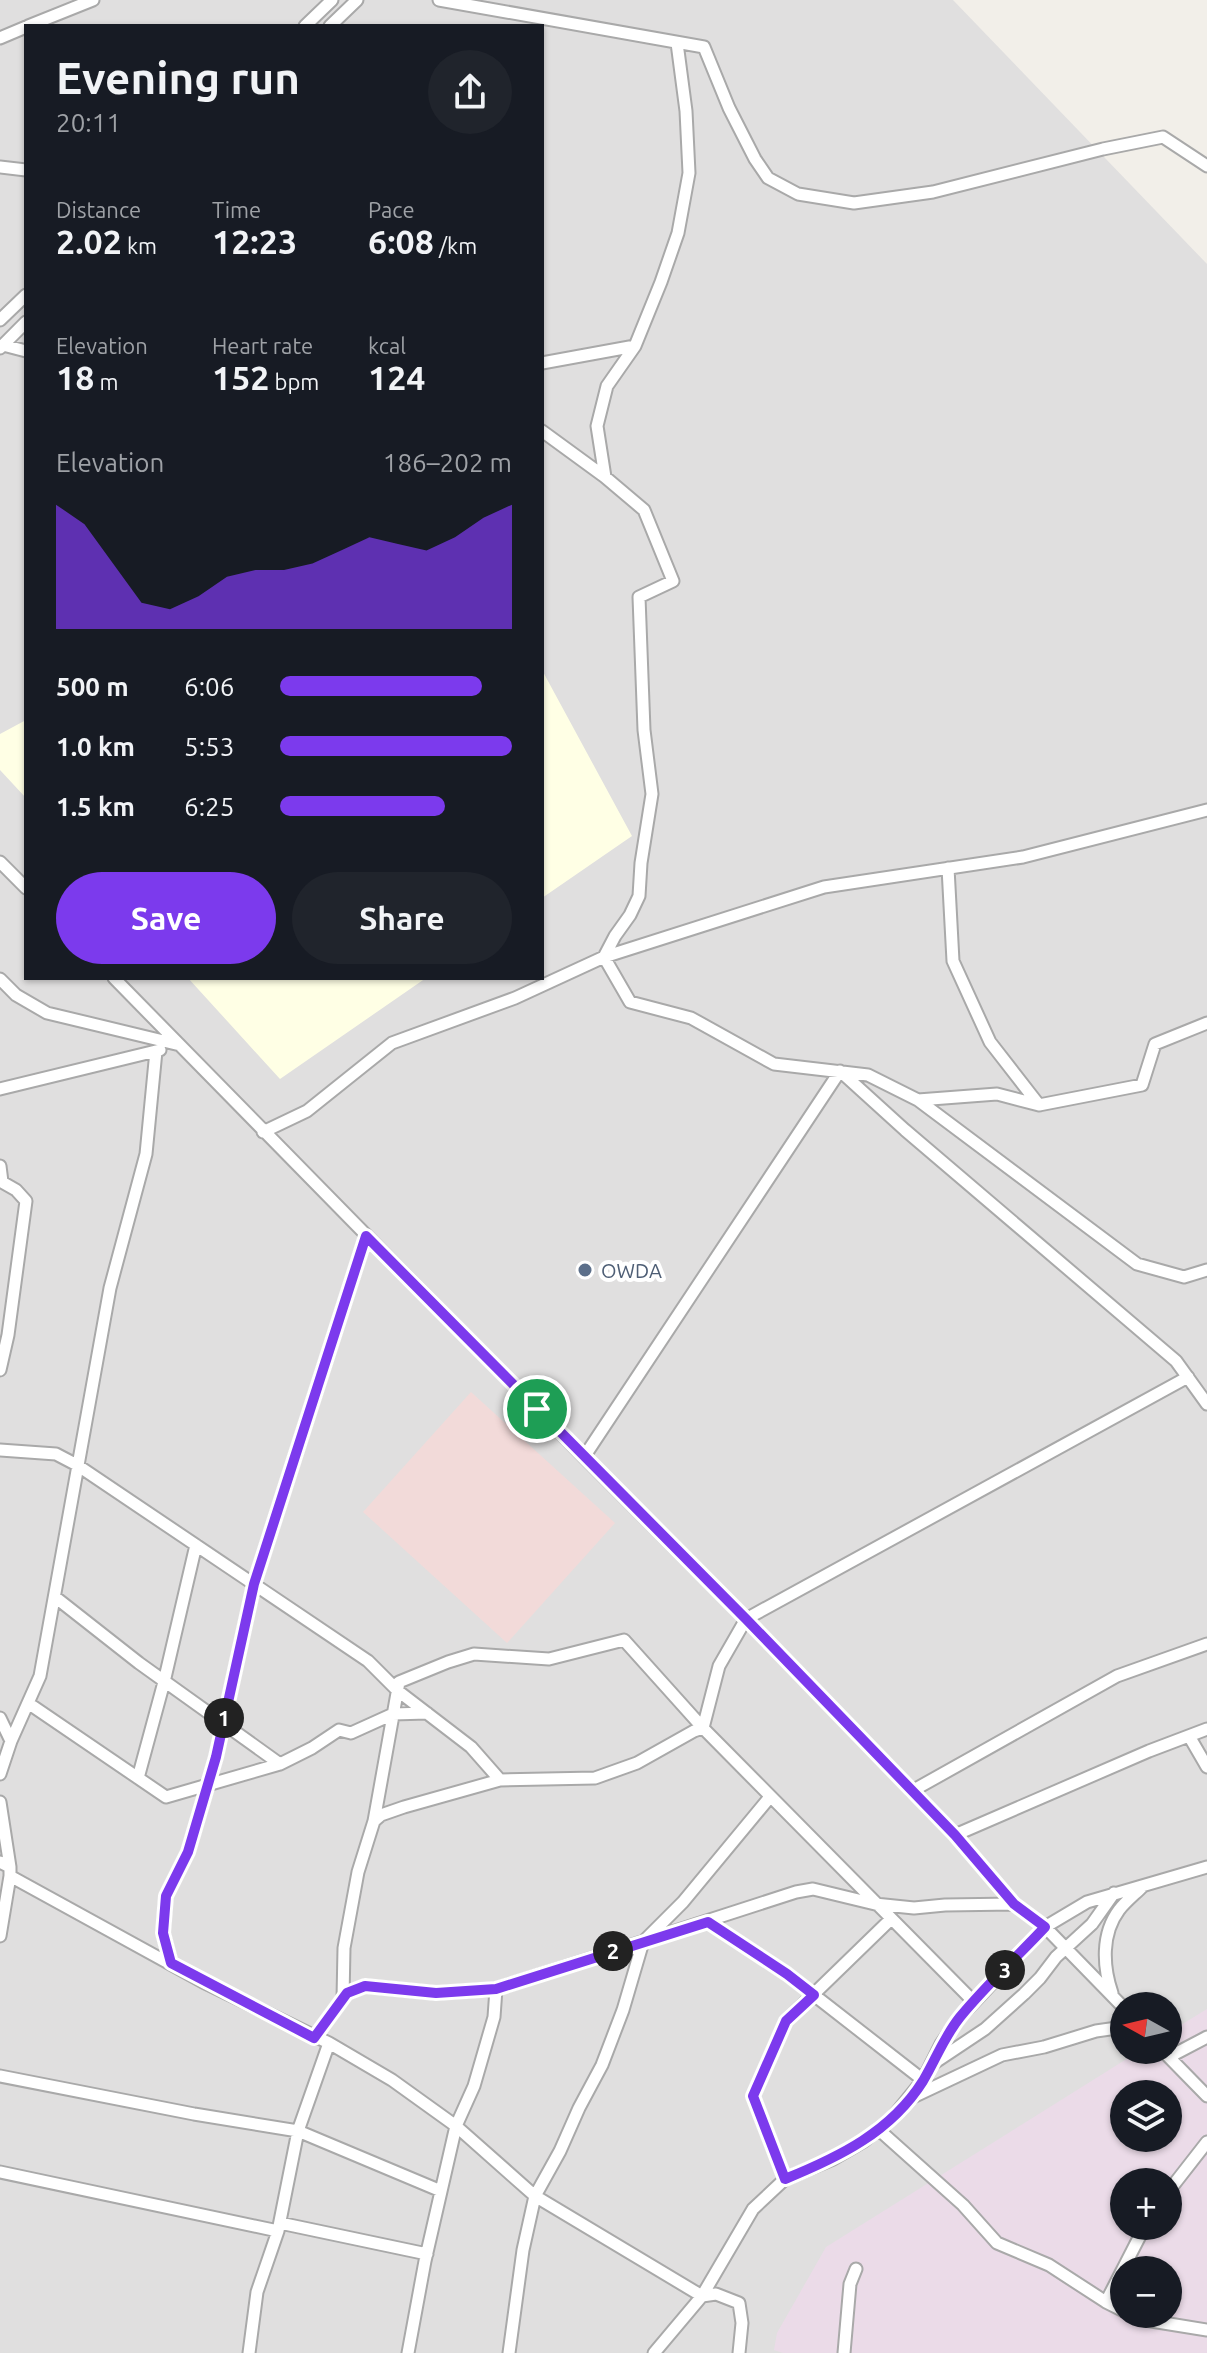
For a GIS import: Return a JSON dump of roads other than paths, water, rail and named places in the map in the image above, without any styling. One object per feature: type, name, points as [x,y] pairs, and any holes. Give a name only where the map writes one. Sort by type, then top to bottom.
[{"type":"street","points":[[32,24],[93,0]]},
{"type":"street","points":[[307,24],[332,0]]},
{"type":"street","points":[[332,24],[357,0]]},
{"type":"street","points":[[439,0],[704,47],[729,108],[755,159],[768,178],[798,194],[854,203],[933,192],[1163,137],[1207,166]]},
{"type":"street","points":[[0,38],[24,27]]},
{"type":"street","points":[[605,477],[597,426],[607,386],[635,346],[678,233],[689,173],[686,111],[677,43]]},
{"type":"street","points":[[0,167],[24,170]]},
{"type":"street","points":[[0,320],[24,297]]},
{"type":"street","points":[[1,344],[24,324]]},
{"type":"street","points":[[1,344],[24,350]]},
{"type":"street","points":[[544,363],[635,346]]},
{"type":"street","points":[[544,432],[644,510],[673,581],[639,597],[644,730],[652,794],[639,896],[604,957]]},
{"type":"street","points":[[263,1132],[307,1111],[392,1043],[515,998],[604,957],[824,887],[1023,857],[1207,810]]},
{"type":"street","points":[[0,862],[24,886]]},
{"type":"street","points":[[948,868],[953,961],[990,1042],[1039,1105]]},
{"type":"street","points":[[604,957],[630,1002],[691,1018],[774,1064],[868,1075],[918,1100],[1137,1264],[1184,1277],[1207,1270]]},
{"type":"street","points":[[0,979],[16,995],[47,1013],[180,1045]]},
{"type":"street","points":[[116,980],[746,1619],[955,1835],[1014,1904],[1045,1927],[1110,1994]]},
{"type":"street","points":[[918,1100],[997,1094],[1039,1105],[1142,1085],[1155,1044],[1207,1023]]},
{"type":"street","points":[[0,1089],[180,1045]]},
{"type":"street","points":[[0,1774],[40,1676],[110,1288],[146,1154],[156,1051]]},
{"type":"street","points":[[840,1071],[1176,1361],[1207,1404]]},
{"type":"street","points":[[584,1457],[840,1071]]},
{"type":"street","points":[[0,1166],[2,1182],[16,1190],[26,1201],[6,1349],[0,1370]]},
{"type":"street","points":[[171,1963],[163,1933],[166,1896],[188,1852],[208,1784],[254,1584],[366,1236]]},
{"type":"street","points":[[703,1728],[719,1666],[746,1619],[1188,1377]]},
{"type":"street","points":[[0,1450],[56,1454],[77,1465],[368,1661],[398,1691],[471,1747],[500,1780]]},
{"type":"street","points":[[138,1778],[196,1545]]},
{"type":"street","points":[[55,1597],[164,1682],[280,1764]]},
{"type":"street","points":[[343,1998],[344,1948],[358,1872],[374,1821],[399,1682],[474,1654],[549,1659],[624,1640],[703,1728],[974,2002]]},
{"type":"street","points":[[912,1791],[1117,1676],[1207,1644]]},
{"type":"street","points":[[28,1703],[166,1797],[280,1764],[339,1730],[351,1733],[393,1714],[427,1713]]},
{"type":"street","points":[[0,1718],[11,1741]]},
{"type":"street","points":[[374,1821],[381,1815],[404,1807],[500,1780],[595,1778],[637,1763],[703,1728]]},
{"type":"street","points":[[955,1835],[1207,1729]]},
{"type":"street","points":[[1189,1736],[1207,1767]]},
{"type":"street","points":[[509,2353],[523,2250],[535,2196],[602,2065],[623,2010],[643,1942],[683,1902],[770,1797]]},
{"type":"street","points":[[0,1802],[7,1868],[0,1936]]},
{"type":"street","points":[[654,2353],[702,2296],[753,2209],[785,2179],[833,2159],[864,2141],[893,2117],[923,2080],[941,2044],[960,2017],[1045,1927],[1087,1902],[1207,1867]]},
{"type":"street","points":[[7,1868],[171,1963],[329,2043],[392,2080],[456,2126],[535,2196],[702,2296],[716,2294],[739,2303],[742,2323],[739,2353]]},
{"type":"street","points":[[1112,1992],[1105,1953],[1109,1933],[1117,1912],[1146,1883]]},
{"type":"street","points":[[314,2038],[347,1993],[365,1986],[436,1993],[496,1989],[796,1892],[813,1889],[875,1904],[914,1908],[1014,1904]]},
{"type":"street","points":[[931,2065],[985,2029],[1040,1978],[1056,1957],[1092,1924],[1114,1893]]},
{"type":"street","points":[[785,2179],[753,2096],[786,2021],[891,1919]]},
{"type":"street","points":[[708,1922],[787,1974],[923,2080]]},
{"type":"street","points":[[408,2353],[456,2126],[474,2086],[494,2017],[496,1989]]},
{"type":"street","points":[[909,2099],[1002,2055],[1110,2029]]},
{"type":"street","points":[[1182,2047],[1207,2037]]},
{"type":"street","points":[[249,2353],[257,2292],[279,2227],[298,2131],[329,2043]]},
{"type":"street","points":[[1176,2064],[1207,2096]]},
{"type":"street","points":[[0,2076],[298,2131],[441,2191]]},
{"type":"street","points":[[878,2129],[963,2205],[997,2243],[1049,2265],[1110,2304]]},
{"type":"street","points":[[1182,2174],[1207,2142]]},
{"type":"street","points":[[0,2172],[427,2254]]},
{"type":"street","points":[[1106,2302],[1138,2240]]},
{"type":"street","points":[[844,2353],[850,2284],[856,2269]]},
{"type":"street","points":[[1182,2326],[1207,2330]]},
{"type":"place","name":"OWDA","points":[[585,1270]]}]
